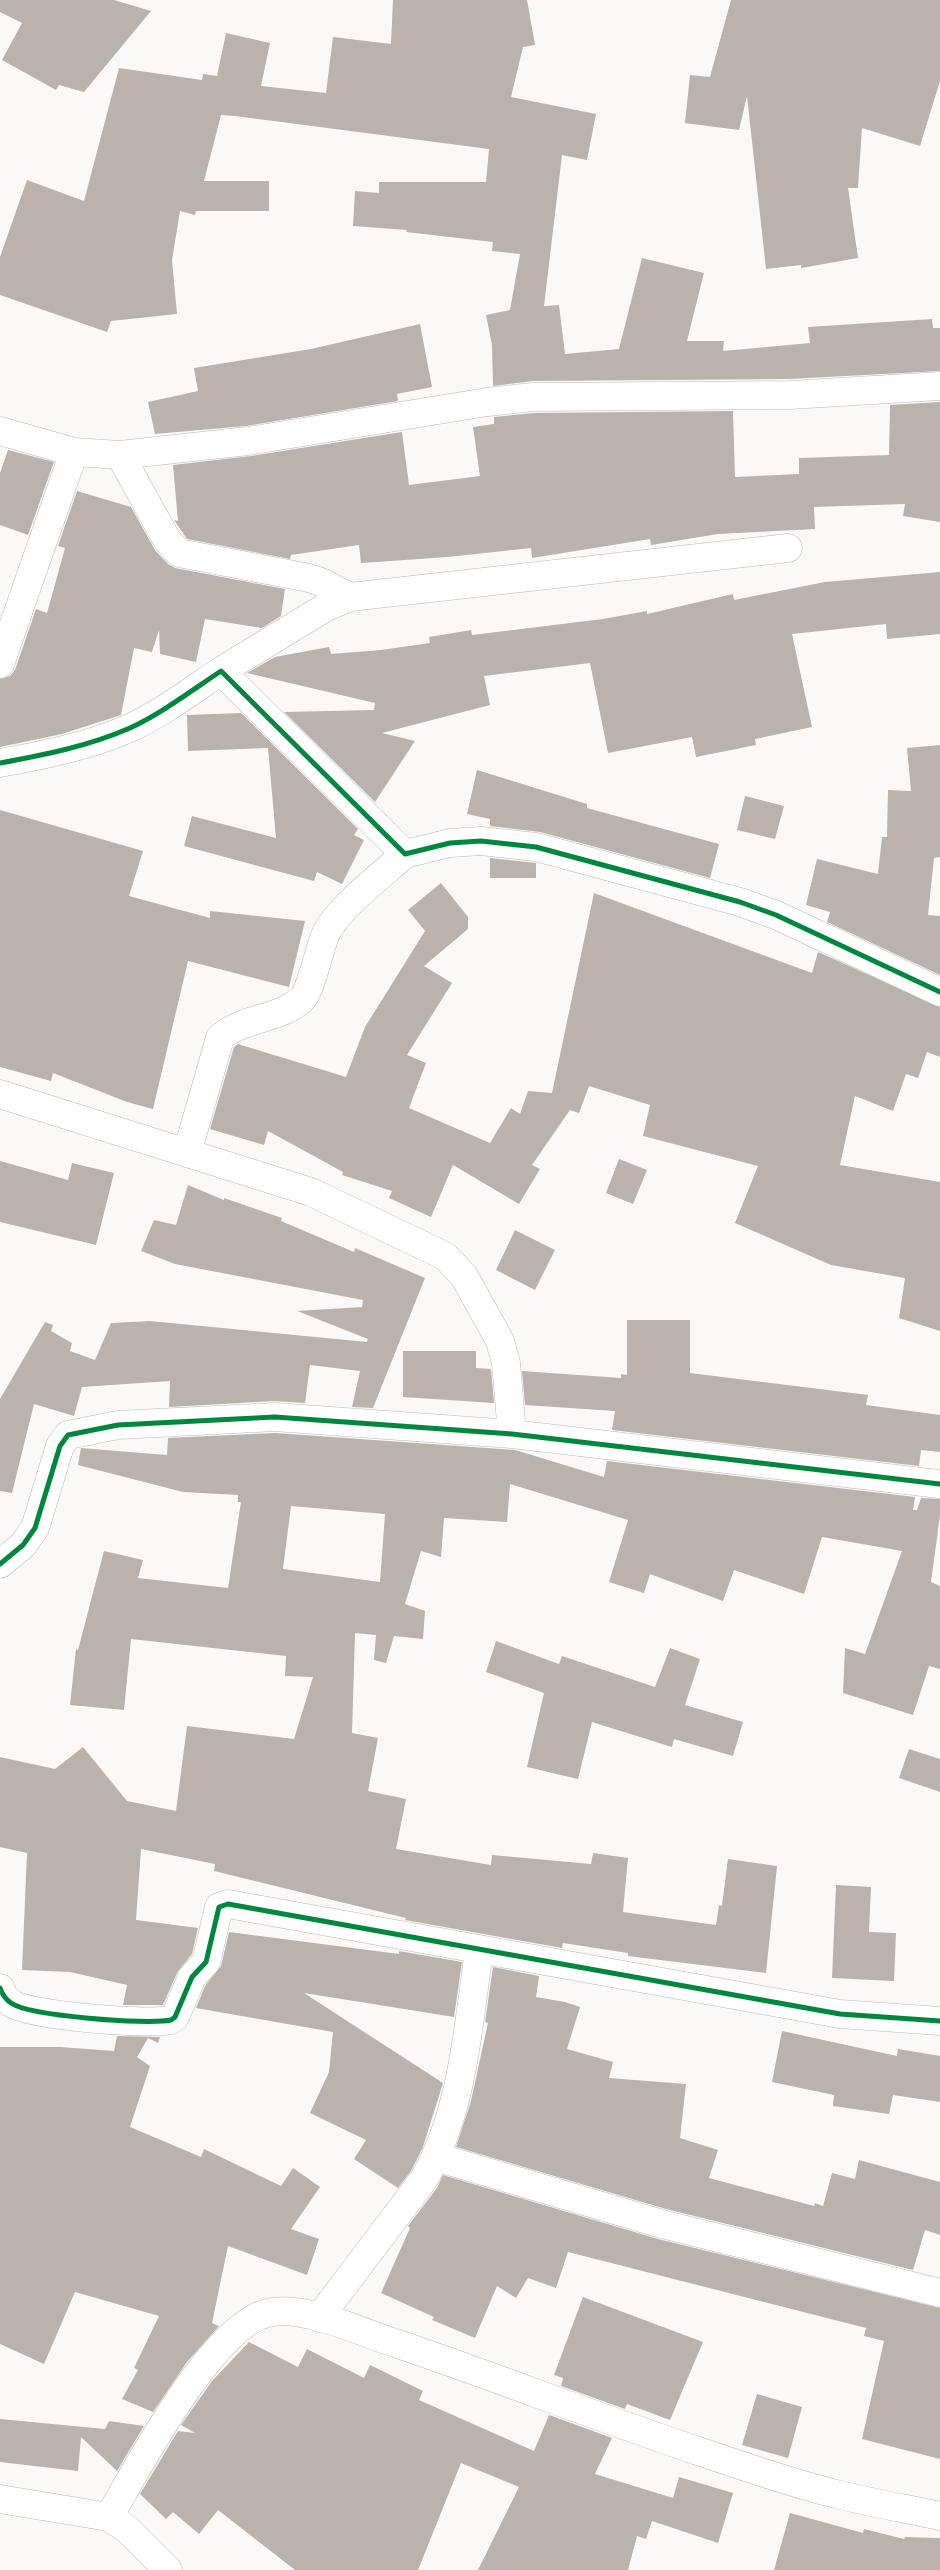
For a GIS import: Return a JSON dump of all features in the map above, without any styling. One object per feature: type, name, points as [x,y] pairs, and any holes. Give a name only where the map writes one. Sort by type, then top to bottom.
[{"type":"street","points":[[0,431],[74,452],[120,455],[248,440],[487,402],[533,397],[773,395],[940,386]]},
{"type":"street","points":[[0,664],[74,452]]},
{"type":"street","points":[[120,455],[167,540],[179,553],[309,578],[321,582],[350,598]]},
{"type":"street","points":[[0,763],[83,744],[116,734],[157,713],[221,671],[326,607],[350,598],[788,548]]},
{"type":"street","points":[[221,671],[405,854]]},
{"type":"street","points":[[187,1153],[220,1038],[228,1030],[291,1007],[303,998],[327,932],[339,915],[405,854],[450,843],[480,841],[536,847],[740,902],[776,915],[940,992]]},
{"type":"street","points":[[0,1094],[311,1192],[445,1256],[464,1276],[500,1341],[506,1363],[512,1434]]},
{"type":"street","points":[[0,1564],[23,1545],[35,1528],[60,1446],[68,1435],[118,1425],[275,1416],[512,1434],[940,1484]]},
{"type":"street","points":[[0,1988],[2,1995],[12,2004],[64,2015],[89,2018],[171,2020],[176,2017],[192,1977],[206,1962],[217,1912],[222,1904],[840,2014],[940,2021]]},
{"type":"street","points":[[319,2318],[424,2179],[436,2157],[463,2067],[479,1951]]},
{"type":"street","points":[[436,2157],[662,2224],[940,2293]]},
{"type":"street","points":[[109,2517],[171,2412],[225,2340],[247,2323],[267,2313],[293,2312],[319,2318],[439,2358],[701,2452],[838,2494],[940,2516]]},
{"type":"street","points":[[0,2499],[109,2517],[127,2529],[168,2570]]},
{"type":"building","points":[[0,0],[114,0],[151,11],[84,92],[59,85],[56,90],[2,60],[22,23],[0,12]]},
{"type":"building","points":[[393,0],[527,0],[535,45],[523,47],[511,97],[596,114],[587,160],[562,155],[544,306],[559,305],[565,354],[619,349],[642,258],[704,273],[687,341],[724,341],[723,351],[810,343],[808,327],[932,319],[933,328],[940,328],[940,371],[789,379],[533,381],[493,386],[492,345],[486,315],[510,310],[520,254],[492,251],[493,242],[406,232],[407,230],[353,226],[355,191],[379,193],[379,182],[486,182],[489,149],[235,116],[221,115],[204,181],[269,181],[269,211],[196,211],[195,215],[180,211],[172,260],[177,314],[111,321],[107,332],[0,295],[0,257],[27,180],[84,201],[119,68],[202,80],[203,74],[217,76],[226,33],[270,43],[261,86],[326,93],[333,37],[391,44]]},
{"type":"building","points":[[731,0],[940,0],[940,81],[920,146],[862,128],[858,188],[848,188],[858,258],[801,268],[801,265],[766,269],[747,96],[739,130],[685,123],[690,75],[710,77]]},
{"type":"building","points":[[420,324],[432,387],[397,394],[398,401],[246,426],[155,434],[148,402],[198,391],[194,368],[311,349]]},
{"type":"building","points":[[940,402],[940,522],[903,516],[905,504],[814,507],[815,529],[718,534],[651,545],[650,539],[532,558],[531,548],[448,557],[361,563],[359,545],[291,555],[290,559],[187,539],[174,520],[178,521],[173,465],[251,456],[402,432],[409,485],[480,476],[473,427],[494,424],[494,417],[534,413],[733,411],[735,477],[799,474],[799,458],[889,455],[890,405]]},
{"type":"building","points":[[8,450],[54,462],[28,535],[0,525],[0,473]]},
{"type":"building","points":[[77,491],[131,507],[155,550],[168,564],[175,568],[285,589],[281,616],[262,628],[205,619],[196,662],[160,654],[159,630],[152,652],[134,648],[121,715],[62,734],[0,747],[0,679],[10,676],[15,670],[36,609],[47,613],[65,548],[58,546]]},
{"type":"building","points":[[940,572],[940,634],[887,639],[886,624],[792,634],[812,727],[755,739],[756,745],[696,757],[692,737],[608,753],[590,663],[484,676],[490,705],[382,733],[415,741],[375,802],[284,712],[374,710],[375,703],[247,673],[275,657],[329,647],[331,654],[381,650],[430,643],[429,637],[471,630],[472,635],[603,619],[647,611],[647,614],[733,594],[734,600],[825,582]]},
{"type":"building","points":[[241,713],[358,829],[354,835],[364,840],[342,884],[317,872],[314,881],[184,846],[192,816],[276,838],[268,748],[188,751],[187,715]]},
{"type":"building","points":[[940,745],[940,857],[934,858],[928,915],[940,916],[940,975],[827,922],[830,912],[806,905],[817,859],[878,874],[882,837],[887,837],[888,790],[911,791],[907,748]]},
{"type":"building","points":[[477,770],[587,804],[587,808],[719,844],[710,878],[540,832],[490,826],[490,819],[467,814]]},
{"type":"building","points":[[745,796],[784,806],[775,839],[737,830]]},
{"type":"building","points":[[0,810],[143,851],[129,896],[210,918],[210,911],[305,921],[289,987],[188,961],[153,1109],[127,1102],[53,1073],[51,1081],[0,1067]]},
{"type":"building","points":[[490,858],[536,863],[536,878],[490,878]]},
{"type":"building","points":[[441,883],[468,917],[468,929],[424,966],[452,983],[407,1055],[426,1063],[409,1108],[490,1143],[511,1108],[520,1114],[528,1091],[552,1093],[594,893],[812,973],[818,952],[940,1007],[940,1057],[927,1052],[918,1078],[906,1074],[893,1111],[855,1096],[840,1165],[940,1182],[940,1331],[899,1318],[905,1278],[831,1265],[735,1223],[758,1166],[643,1136],[650,1105],[589,1086],[579,1113],[570,1110],[532,1165],[540,1169],[519,1204],[453,1165],[431,1217],[389,1198],[392,1191],[342,1175],[343,1172],[268,1131],[264,1145],[210,1129],[234,1047],[238,1044],[346,1077],[365,1027],[425,931],[408,910]]},
{"type":"building","points":[[619,1159],[647,1170],[633,1204],[606,1193]]},
{"type":"building","points":[[0,1161],[68,1180],[72,1163],[114,1173],[96,1245],[0,1222]]},
{"type":"building","points":[[188,1185],[224,1200],[224,1198],[282,1218],[281,1221],[354,1252],[355,1248],[425,1278],[373,1408],[352,1407],[360,1371],[310,1365],[305,1403],[274,1401],[169,1407],[170,1381],[82,1387],[74,1416],[34,1404],[12,1493],[0,1491],[0,1399],[45,1322],[53,1325],[51,1331],[72,1343],[70,1351],[95,1360],[111,1323],[150,1321],[367,1342],[368,1339],[297,1311],[362,1307],[363,1300],[175,1264],[141,1251],[154,1220],[176,1225]]},
{"type":"building","points":[[515,1230],[555,1250],[535,1290],[496,1270]]},
{"type":"building","points":[[627,1320],[690,1320],[690,1373],[868,1395],[866,1405],[940,1415],[940,1452],[921,1450],[919,1466],[612,1430],[615,1411],[525,1405],[522,1371],[621,1378],[621,1374],[627,1375]]},
{"type":"building","points":[[403,1351],[476,1351],[476,1368],[491,1369],[494,1403],[403,1397]]},
{"type":"building","points":[[275,1433],[515,1450],[604,1477],[607,1461],[915,1497],[913,1510],[917,1510],[921,1498],[940,1499],[940,1515],[931,1582],[940,1586],[940,1669],[929,1666],[913,1715],[843,1693],[845,1648],[865,1654],[902,1551],[822,1537],[804,1594],[734,1570],[723,1601],[650,1574],[644,1593],[609,1582],[628,1520],[510,1484],[507,1522],[444,1518],[441,1557],[421,1551],[405,1604],[425,1611],[423,1639],[394,1636],[386,1663],[374,1660],[376,1635],[355,1633],[352,1733],[378,1738],[368,1791],[406,1799],[396,1849],[491,1865],[492,1855],[591,1864],[593,1853],[628,1858],[623,1912],[716,1925],[719,1905],[722,1906],[728,1859],[777,1866],[766,1973],[628,1956],[628,1953],[563,1943],[562,1948],[405,1920],[406,1918],[214,1871],[215,1864],[141,1849],[136,1920],[198,1928],[192,1954],[178,1971],[163,2005],[123,2005],[127,1985],[70,1972],[22,1970],[27,1853],[0,1847],[0,1757],[55,1769],[83,1747],[127,1801],[176,1811],[187,1726],[294,1739],[313,1677],[285,1676],[286,1656],[131,1639],[124,1710],[70,1705],[76,1649],[78,1650],[104,1551],[143,1560],[138,1578],[228,1588],[241,1502],[238,1502],[238,1495],[183,1492],[78,1465],[81,1448],[167,1455],[168,1438]],"holes":[[[291,1506],[385,1514],[380,1582],[283,1569]]]},
{"type":"building","points":[[496,1641],[559,1664],[562,1656],[655,1687],[670,1648],[700,1659],[685,1705],[743,1722],[733,1756],[674,1739],[672,1747],[592,1722],[578,1779],[527,1767],[544,1693],[486,1672]]},
{"type":"building","points":[[909,1749],[940,1759],[940,1792],[899,1778]]},
{"type":"building","points":[[836,1885],[871,1887],[869,1932],[896,1933],[894,1981],[832,1978]]},
{"type":"building","points":[[229,1932],[399,1954],[399,1951],[462,1962],[454,2017],[304,1993],[443,2083],[423,2147],[411,2171],[398,2188],[354,2159],[366,2140],[310,2113],[329,2072],[333,2032],[196,2008],[205,1986],[221,1966]]},
{"type":"building","points":[[493,1967],[539,1976],[536,1997],[565,2002],[580,2007],[567,2049],[613,2062],[609,2078],[686,2084],[680,2138],[718,2150],[709,2178],[814,2206],[815,2203],[823,2206],[832,2173],[855,2179],[859,2160],[940,2182],[940,2235],[925,2230],[913,2270],[666,2209],[456,2147],[471,2101],[488,2023],[485,2022]]},
{"type":"building","points":[[782,2031],[897,2056],[898,2049],[940,2056],[940,2102],[893,2095],[889,2114],[833,2106],[834,2095],[772,2082]]},
{"type":"building","points":[[117,2036],[160,2037],[158,2043],[148,2038],[137,2057],[150,2066],[130,2127],[201,2157],[204,2149],[281,2186],[293,2168],[320,2187],[291,2229],[319,2239],[307,2275],[228,2246],[212,2323],[219,2326],[187,2362],[153,2412],[122,2399],[138,2370],[134,2368],[159,2316],[75,2292],[44,2364],[0,2344],[0,2047],[60,2047],[114,2051]]},
{"type":"building","points":[[443,2175],[658,2239],[940,2308],[940,2459],[862,2439],[884,2341],[864,2336],[866,2328],[568,2252],[556,2288],[528,2278],[516,2298],[497,2286],[475,2338],[432,2320],[434,2317],[381,2293],[410,2228],[408,2226],[437,2188]]},
{"type":"building","points":[[583,2297],[703,2342],[670,2420],[627,2404],[625,2409],[561,2386],[563,2378],[554,2375]]},
{"type":"building","points":[[249,2342],[298,2367],[307,2349],[364,2378],[370,2365],[423,2391],[419,2400],[534,2451],[549,2415],[612,2438],[595,2474],[673,2498],[679,2477],[733,2493],[718,2543],[652,2521],[646,2539],[637,2536],[628,2570],[478,2570],[519,2487],[461,2463],[418,2570],[295,2570],[218,2510],[199,2534],[173,2512],[166,2519],[140,2494],[178,2431],[195,2433],[181,2425],[212,2381]]},
{"type":"building","points":[[757,2394],[802,2407],[788,2458],[742,2445]]},
{"type":"building","points":[[0,2419],[105,2429],[109,2421],[144,2426],[117,2471],[81,2437],[78,2471],[0,2462]]},
{"type":"building","points":[[790,2513],[863,2533],[864,2529],[904,2539],[905,2537],[940,2538],[940,2570],[774,2570]]},
{"type":"cycle path","points":[[0,763],[82,745],[130,728],[165,709],[221,671],[405,854],[450,843],[481,841],[536,847],[740,902],[776,915],[940,992]]},
{"type":"cycle path","points":[[0,1564],[23,1545],[35,1528],[60,1446],[68,1435],[118,1425],[275,1417],[512,1434],[940,1484]]},
{"type":"cycle path","points":[[0,1988],[4,1996],[11,2003],[22,2008],[40,2012],[115,2020],[171,2020],[175,2017],[192,1977],[206,1962],[219,1907],[228,1904],[840,2014],[940,2021]]}]
